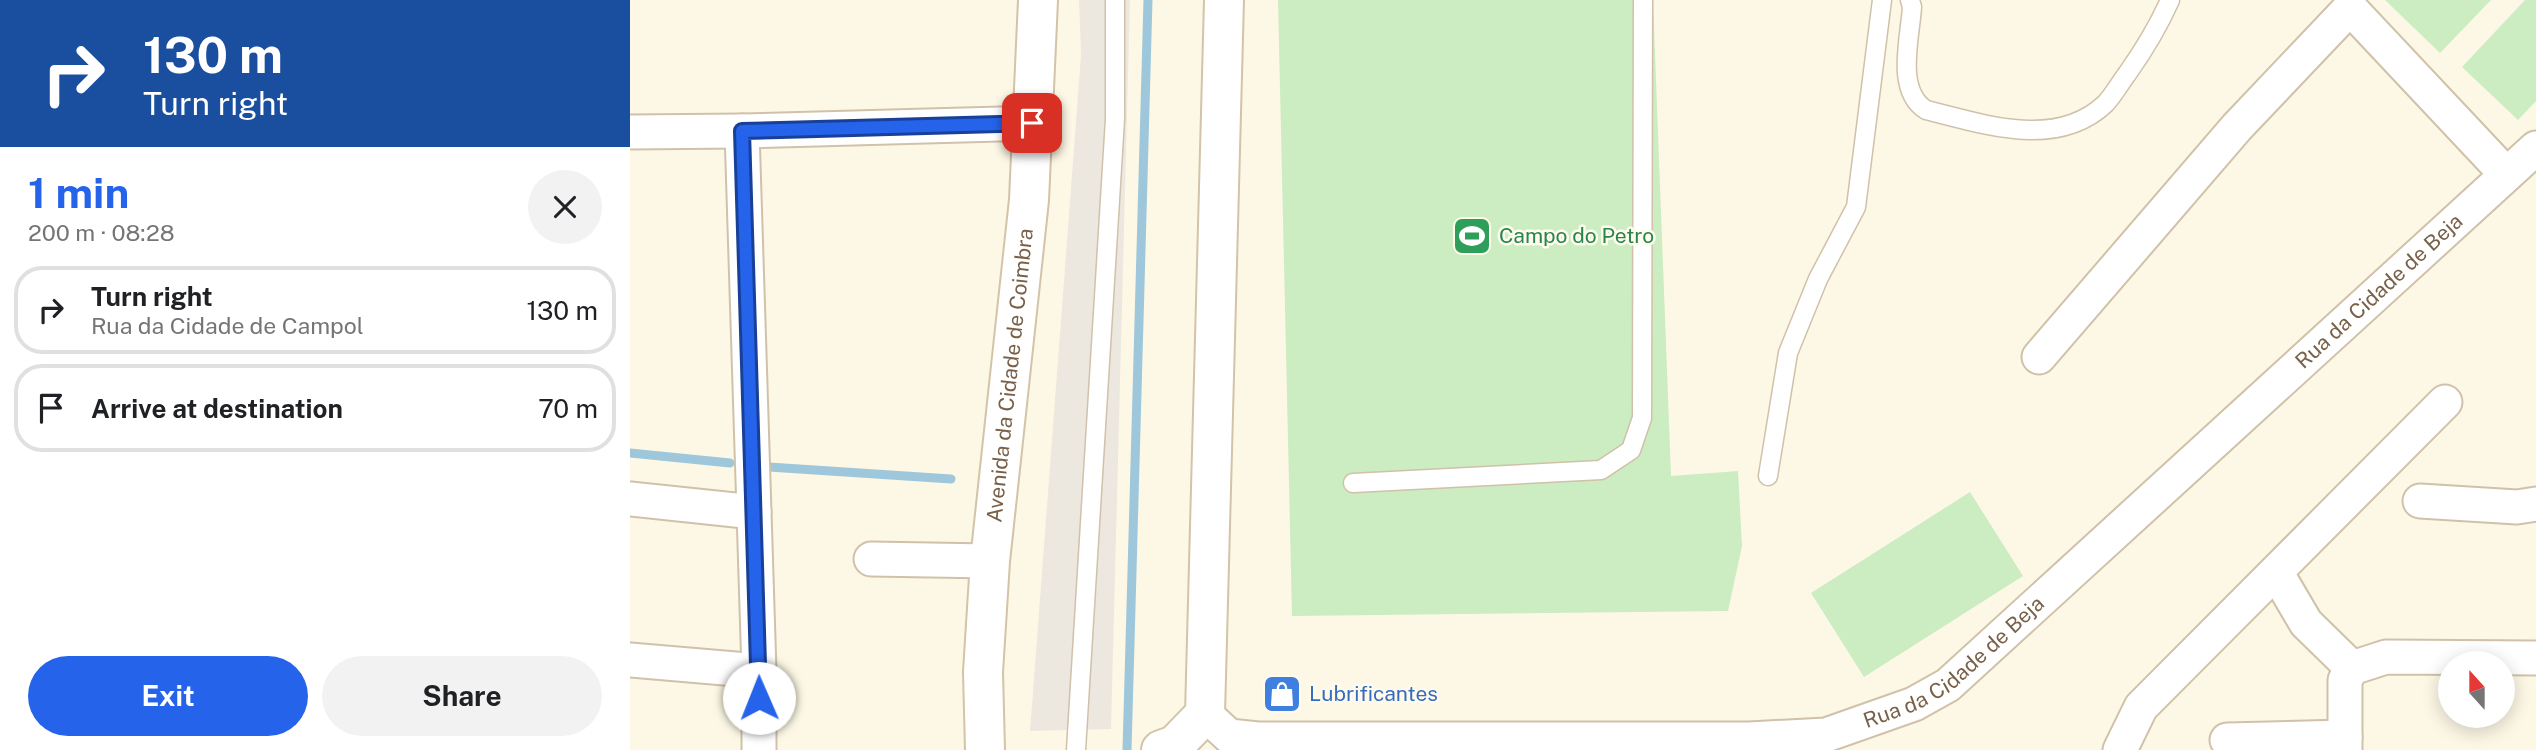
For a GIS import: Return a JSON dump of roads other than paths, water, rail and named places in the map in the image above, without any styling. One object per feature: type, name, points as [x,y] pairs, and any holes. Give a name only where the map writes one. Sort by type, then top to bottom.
[{"type":"main road","name":"Avenida da Cidade de Coimbra","points":[[985,750],[983,672],[990,561],[1029,200],[1038,0]]},
{"type":"main road","points":[[1161,750],[1206,732],[1224,0]]},
{"type":"street","points":[[2039,357],[2344,4],[2506,174]]},
{"type":"street","points":[[630,132],[1032,123]]},
{"type":"street","points":[[742,131],[759,671],[759,750]]},
{"type":"street","name":"Rua da Cidade de Beja","points":[[1206,732],[1259,745],[1749,745],[1826,735],[1914,704],[1948,685],[2536,148]]},
{"type":"street","points":[[2120,750],[2141,707],[2445,402]]},
{"type":"street","points":[[630,499],[753,481]]},
{"type":"street","points":[[2420,501],[2517,507],[2536,504]]},
{"type":"street","points":[[871,559],[990,561]]},
{"type":"street","points":[[2276,572],[2306,623],[2352,668]]},
{"type":"street","points":[[2227,740],[2345,744],[2345,680],[2352,668],[2386,657],[2536,658]]},
{"type":"street","points":[[630,660],[759,671]]},
{"type":"lane","points":[[1076,750],[1115,119],[1115,0]]},
{"type":"lane","points":[[1353,483],[1601,470],[1630,450],[1642,418],[1643,0]]},
{"type":"lane","points":[[1769,475],[1788,353],[1818,279],[1856,207],[1882,0]]},
{"type":"lane","points":[[1910,0],[1913,7],[1907,82],[1917,104],[1926,110],[1992,126],[2029,130],[2069,125],[2105,103],[2159,26],[2170,0]]},
{"type":"waterway","points":[[1127,750],[1148,0]]},
{"type":"waterway","points":[[630,453],[730,463]]},
{"type":"waterway","points":[[769,467],[951,479]]},
{"type":"place","name":"Campo do Petro","points":[[1472,236]]},
{"type":"place","name":"Lubrificantes","points":[[1282,694]]}]
